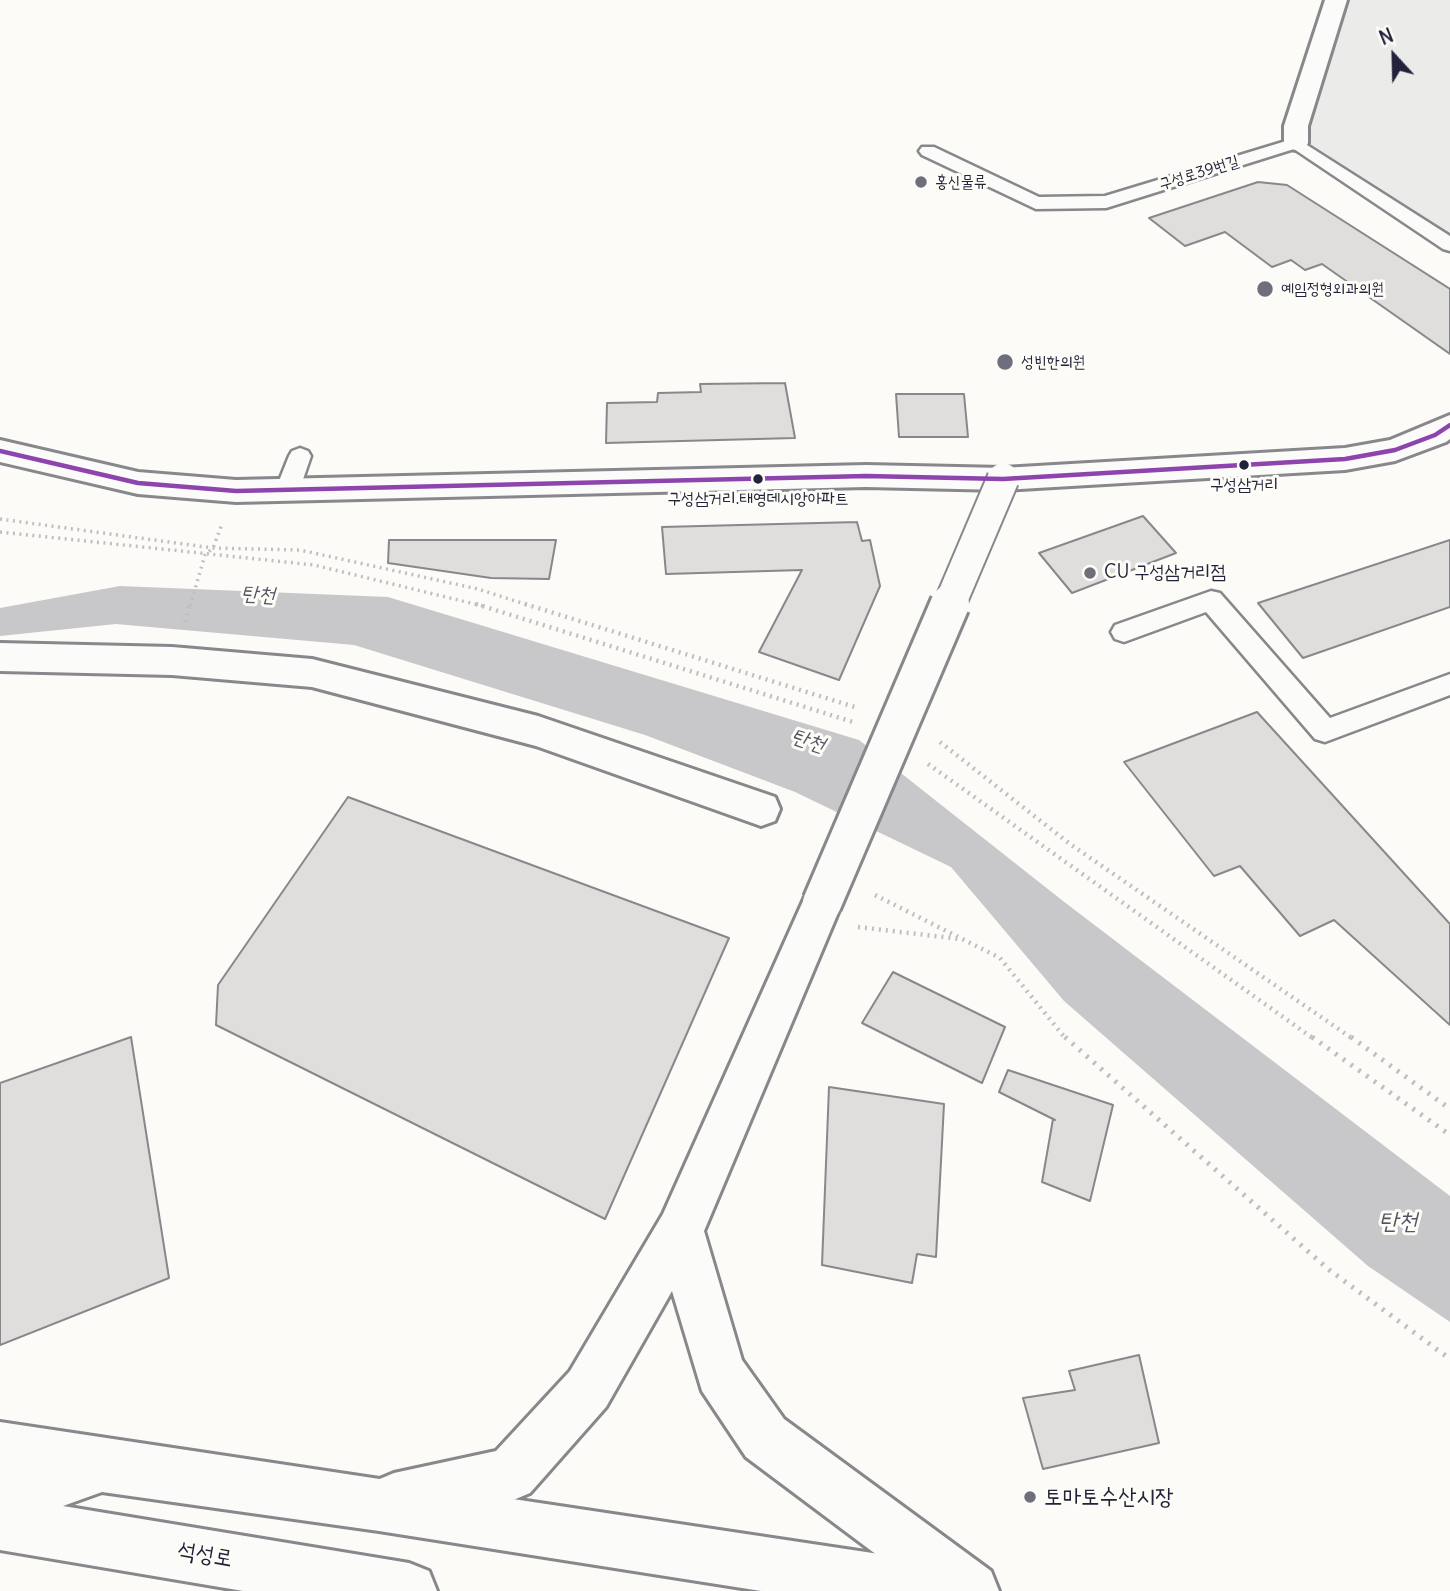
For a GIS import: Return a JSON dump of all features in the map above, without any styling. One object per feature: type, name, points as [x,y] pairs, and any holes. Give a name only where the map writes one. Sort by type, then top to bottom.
[{"type":"main road","points":[[1296,143],[1296,126],[1336,0]]},
{"type":"main road","points":[[0,452],[138,483],[197,489],[287,491],[852,476],[1003,479],[1345,459],[1395,450],[1435,435],[1450,425]]},
{"type":"main road","points":[[379,1504],[511,1474],[588,1389],[680,1231],[1003,479]]},
{"type":"main road","points":[[0,657],[172,661],[312,673],[538,731],[761,809]]},
{"type":"main road","points":[[680,1231],[720,1373],[765,1438],[971,1591]]},
{"type":"main road","points":[[0,1448],[939,1591]]},
{"type":"main road","points":[[0,1508],[10,1498],[102,1465]]},
{"type":"main road","name":"석성로","points":[[0,1523],[177,1550],[409,1591]]},
{"type":"lane","name":"구성로39번길","points":[[928,151],[1036,203],[1107,202],[1296,143]]},
{"type":"lane","points":[[1296,143],[1450,245]]},
{"type":"lane","points":[[287,491],[300,456]]},
{"type":"lane","points":[[1124,632],[1211,600],[1325,731],[1450,684]]},
{"type":"path","points":[[0,519],[213,548],[300,550],[478,589],[863,710]]},
{"type":"path","points":[[0,532],[314,565],[481,605],[857,723]]},
{"type":"path","points":[[184,625],[203,566]]},
{"type":"path","points":[[936,738],[1070,844],[1293,995],[1450,1109]]},
{"type":"path","points":[[924,762],[1450,1135]]},
{"type":"path","points":[[818,912],[965,940]]},
{"type":"shaded area","points":[[1336,0],[1450,0],[1450,245],[1296,143]]},
{"type":"water","name":"탄천","points":[[120,586],[388,597],[859,740],[1063,901],[1450,1196],[1450,1322],[1368,1266],[1064,1001],[951,867],[795,792],[645,735],[354,645],[116,624],[0,636],[0,608]]},
{"type":"building","points":[[1258,182],[1287,185],[1450,289],[1450,354],[1322,264],[1305,270],[1291,260],[1272,267],[1225,232],[1185,246],[1149,218]]},
{"type":"building","points":[[785,383],[795,438],[606,443],[607,403],[657,402],[658,393],[701,392],[700,384]]},
{"type":"building","points":[[896,394],[964,394],[968,437],[899,437]]},
{"type":"building","name":"CU 구성삼거리점","points":[[1143,516],[1176,553],[1072,593],[1039,553]]},
{"type":"building","points":[[857,522],[862,541],[870,540],[880,586],[839,680],[759,652],[802,570],[666,574],[662,527]]},
{"type":"building","points":[[389,540],[556,540],[549,579],[491,578],[388,563]]},
{"type":"building","points":[[1450,540],[1450,607],[1303,658],[1258,603]]},
{"type":"building","points":[[1257,712],[1450,924],[1450,1025],[1334,920],[1300,936],[1240,866],[1214,876],[1124,762]]},
{"type":"building","points":[[348,797],[729,938],[605,1219],[216,1025],[218,985]]},
{"type":"building","points":[[893,972],[1005,1027],[982,1083],[862,1023]]},
{"type":"building","points":[[131,1037],[169,1278],[0,1345],[0,1083]]},
{"type":"building","points":[[1008,1070],[1113,1105],[1090,1201],[1042,1182],[1053,1119],[999,1092]]},
{"type":"building","points":[[829,1087],[944,1104],[936,1257],[917,1254],[912,1283],[822,1265]]},
{"type":"building","points":[[1139,1355],[1159,1443],[1043,1469],[1023,1398],[1075,1390],[1069,1371]]},
{"type":"transit line","points":[[0,451],[138,483],[236,491],[866,476],[1003,479],[1345,459],[1395,450],[1435,435],[1450,425]]},
{"type":"place","name":"홍신물류","points":[[921,182]]},
{"type":"place","name":"예임정형외과의원","points":[[1265,289]]},
{"type":"place","name":"성빈한의원","points":[[1005,362]]},
{"type":"place","name":"구성삼거리","points":[[1244,465]]},
{"type":"place","name":"구성삼거리.태영데시앙아파트","points":[[758,479]]},
{"type":"place","name":"CU 구성삼거리점","points":[[1090,573]]},
{"type":"place","name":"토마토수산시장","points":[[1030,1497]]}]
